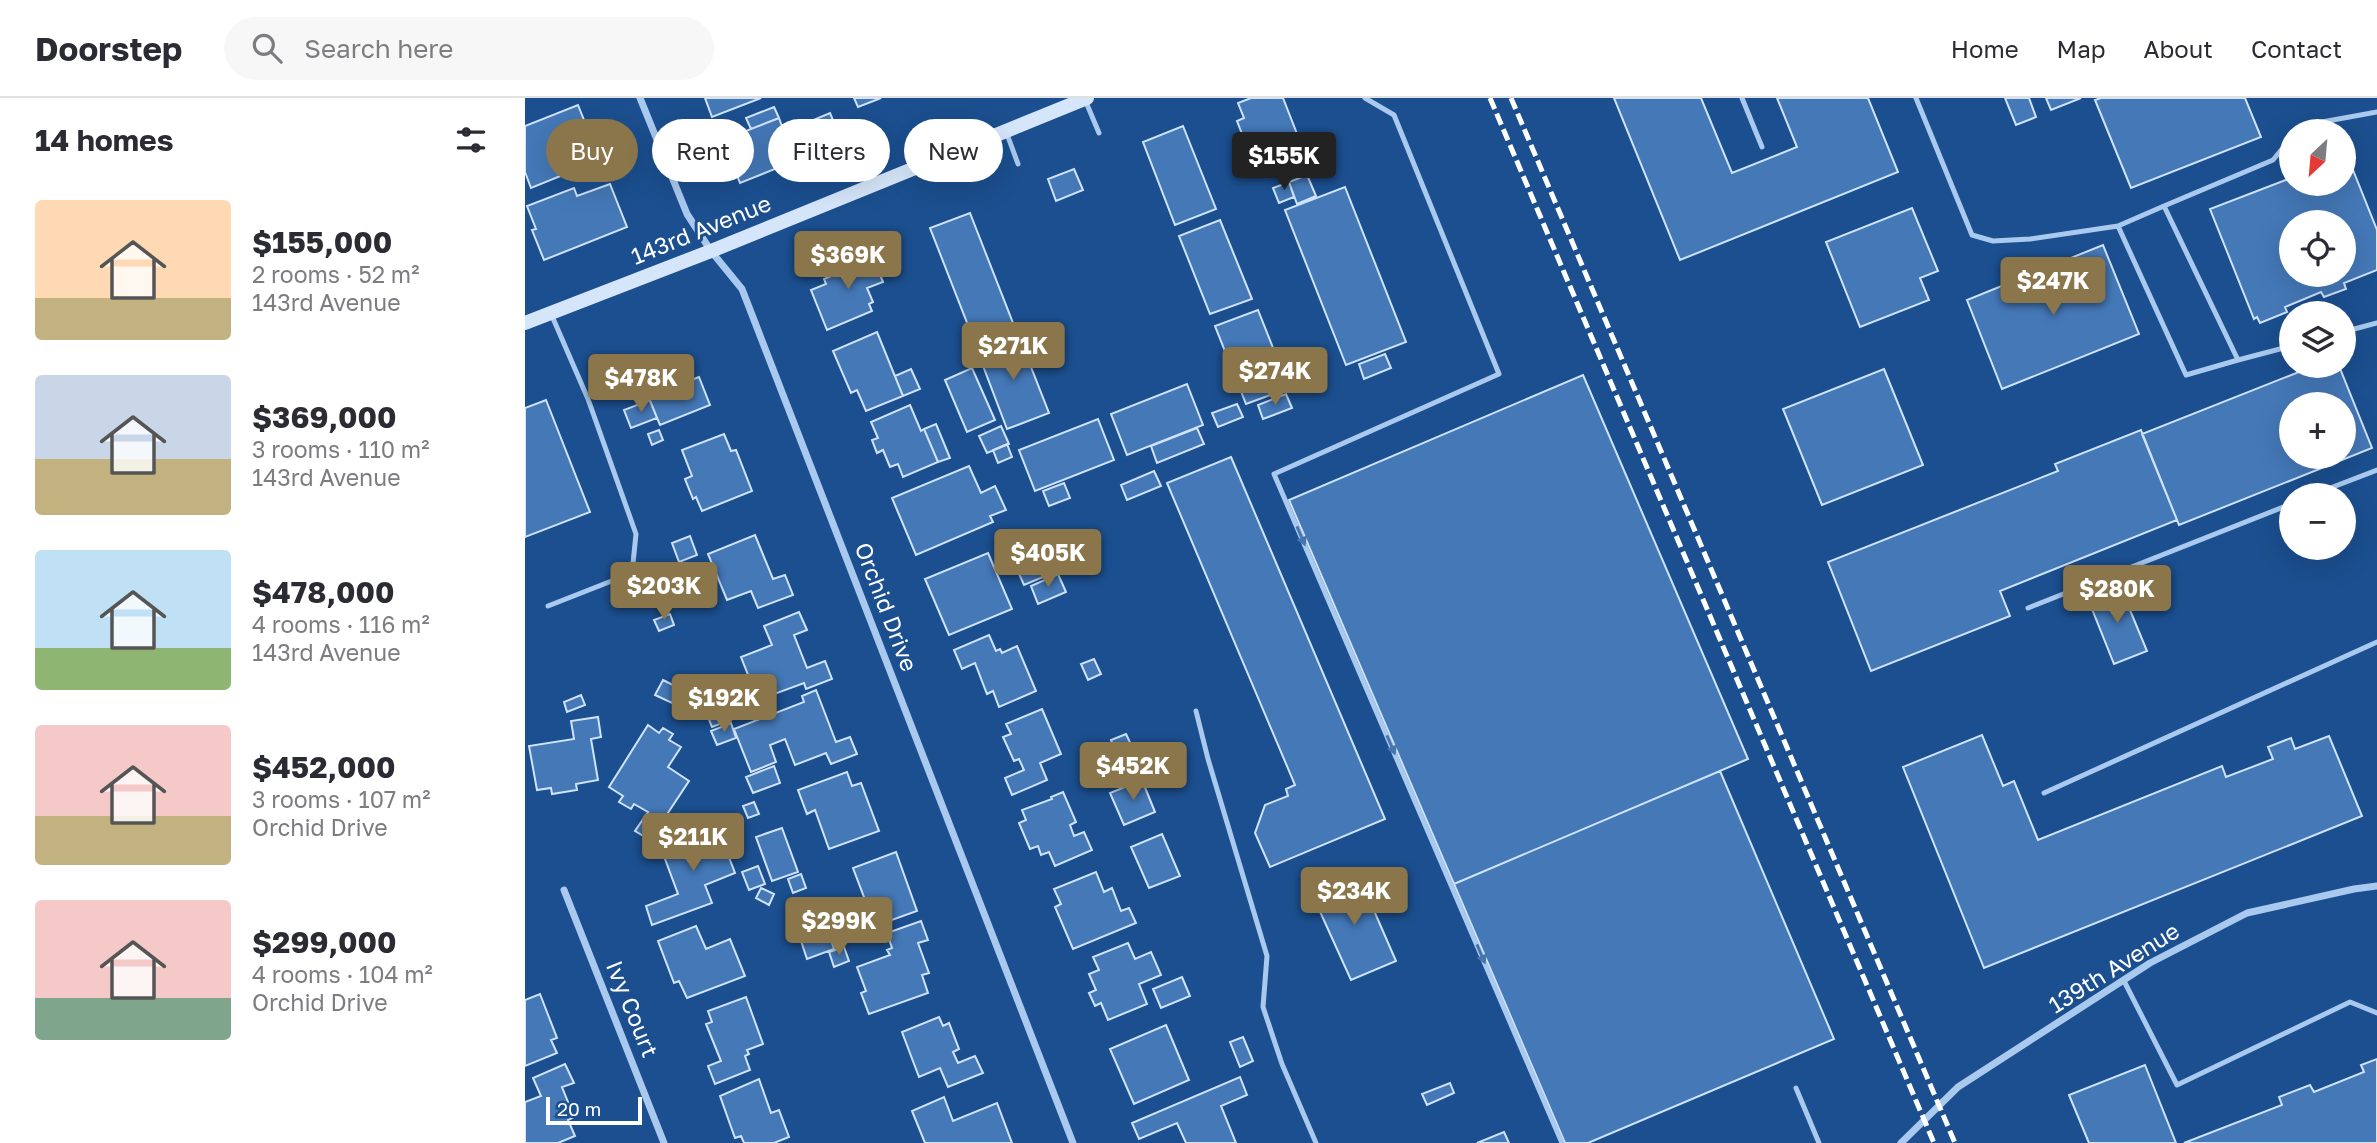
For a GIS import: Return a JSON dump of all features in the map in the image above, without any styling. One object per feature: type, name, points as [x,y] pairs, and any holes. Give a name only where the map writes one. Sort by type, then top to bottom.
[{"type":"street","name":"Orchid Drive","points":[[640,98],[687,214],[711,251],[742,289],[1073,1143]]},
{"type":"street","name":"143rd Avenue","points":[[525,323],[711,251],[1006,130],[1065,102],[1086,98]]},
{"type":"street","name":"139th Avenue","points":[[1901,1143],[1958,1087],[2150,963],[2247,913],[2354,888],[2377,887]]},
{"type":"street","name":"Ivy Court","points":[[564,890],[664,1143]]},
{"type":"lane","points":[[1086,98],[1099,133]]},
{"type":"lane","points":[[1365,98],[1394,115],[1499,374],[1273,474],[1562,1143]]},
{"type":"lane","points":[[1742,98],[1762,147]]},
{"type":"lane","points":[[1916,98],[1972,235],[1993,242],[2118,226],[2273,160],[2279,153]]},
{"type":"lane","points":[[2341,119],[2377,113]]},
{"type":"lane","points":[[1006,130],[1018,163]]},
{"type":"lane","points":[[2164,206],[2238,360]]},
{"type":"lane","points":[[2118,226],[2186,375],[2279,349]]},
{"type":"lane","points":[[548,606],[632,573],[636,534],[588,399],[551,313]]},
{"type":"lane","points":[[2356,329],[2377,323]]},
{"type":"lane","points":[[2343,483],[2377,470]]},
{"type":"lane","points":[[2028,608],[2279,509]]},
{"type":"lane","points":[[2044,793],[2377,642]]},
{"type":"lane","points":[[1196,711],[1267,956],[1263,1007],[1282,1064],[1316,1143]]},
{"type":"lane","points":[[2123,981],[2177,1085],[2350,1002],[2377,1013]]},
{"type":"lane","points":[[1796,1088],[1819,1143]]},
{"type":"building","points":[[705,98],[761,98],[712,117]]},
{"type":"building","points":[[854,98],[881,98],[858,107]]},
{"type":"building","points":[[1251,98],[1283,98],[1308,162],[1267,177],[1251,136],[1244,139],[1237,121],[1244,118],[1238,103]]},
{"type":"building","points":[[1614,98],[1701,98],[1732,173],[1797,147],[1777,98],[1868,98],[1898,172],[1680,260]]},
{"type":"building","points":[[2005,98],[2029,98],[2036,117],[2016,125]]},
{"type":"building","points":[[2046,98],[2081,98],[2051,110]]},
{"type":"building","points":[[2245,98],[2261,137],[2131,188],[2095,100]]},
{"type":"building","points":[[578,105],[584,119],[546,119],[546,182],[531,188],[525,172],[525,126]]},
{"type":"building","points":[[774,107],[779,118],[768,119],[768,122],[754,128],[754,119],[746,118]]},
{"type":"building","points":[[830,113],[832,119],[816,119]]},
{"type":"building","points":[[768,122],[768,172],[754,177],[754,128]]},
{"type":"building","points":[[1183,126],[1216,209],[1175,225],[1143,142]]},
{"type":"building","points":[[1074,169],[1083,190],[1056,201],[1048,179]]},
{"type":"building","points":[[1307,175],[1316,196],[1297,204],[1289,182]]},
{"type":"building","points":[[2356,178],[2377,230],[2377,270],[2356,278],[2356,210],[2279,210],[2279,287],[2346,289],[2324,297],[2321,292],[2299,301],[2279,301],[2279,315],[2260,323],[2257,317],[2254,319],[2210,209],[2279,183],[2279,196],[2356,196]]},
{"type":"building","points":[[1289,182],[1294,197],[1279,203],[1273,188]]},
{"type":"building","points":[[610,184],[627,227],[544,260],[532,230],[536,229],[527,206],[574,188],[577,196]]},
{"type":"building","points":[[1345,187],[1406,342],[1346,365],[1285,210]]},
{"type":"building","points":[[1912,208],[1938,271],[1920,278],[1929,300],[1860,327],[1826,242]]},
{"type":"building","points":[[970,213],[1013,323],[973,338],[930,228]]},
{"type":"building","points":[[1220,220],[1252,299],[1210,314],[1179,236]]},
{"type":"building","points":[[2103,245],[2139,334],[2002,389],[1967,300]]},
{"type":"building","points":[[868,246],[883,282],[867,288],[873,302],[869,304],[872,311],[827,330],[811,290],[826,284],[824,279],[857,265],[852,253]]},
{"type":"building","points":[[1258,310],[1289,388],[1246,404],[1215,326]]},
{"type":"building","points":[[877,332],[903,396],[866,411],[857,390],[851,393],[833,351]]},
{"type":"building","points":[[1018,334],[1049,413],[1007,429],[977,350]]},
{"type":"building","points":[[1385,354],[1391,368],[1364,379],[1359,364]]},
{"type":"building","points":[[972,368],[995,420],[967,432],[945,380]]},
{"type":"building","points":[[911,369],[920,389],[903,396],[895,376]]},
{"type":"building","points":[[1884,369],[1923,465],[1822,505],[1783,409]]},
{"type":"building","points":[[1583,375],[1748,759],[1454,884],[1289,500]]},
{"type":"building","points":[[699,377],[710,405],[660,425],[648,396]]},
{"type":"building","points":[[2284,378],[2344,378],[2349,392],[2279,392],[2279,469],[2319,469],[2179,525],[2142,434]]},
{"type":"building","points":[[1187,384],[1203,425],[1127,455],[1111,414]]},
{"type":"building","points":[[1286,394],[1292,408],[1263,419],[1258,405]]},
{"type":"building","points":[[546,400],[590,512],[525,537],[525,408]]},
{"type":"building","points":[[650,400],[657,418],[631,428],[624,410]]},
{"type":"building","points":[[1237,404],[1243,417],[1218,427],[1212,413]]},
{"type":"building","points":[[910,405],[938,462],[903,477],[898,464],[890,467],[883,450],[877,453],[872,440],[878,438],[871,422]]},
{"type":"building","points":[[2356,408],[2372,448],[2356,454]]},
{"type":"building","points":[[1098,419],[1114,460],[1035,491],[1019,450]]},
{"type":"building","points":[[936,424],[950,458],[938,462],[924,429]]},
{"type":"building","points":[[1001,426],[1009,444],[987,453],[979,436]]},
{"type":"building","points":[[1197,428],[1204,444],[1157,463],[1151,446]]},
{"type":"building","points":[[659,430],[663,440],[652,445],[648,434]]},
{"type":"building","points":[[2141,430],[2177,520],[2000,591],[2010,616],[1871,671],[1828,562],[2058,471],[2055,464]]},
{"type":"building","points":[[724,434],[731,451],[736,450],[752,491],[702,511],[696,497],[693,499],[685,479],[692,476],[682,450]]},
{"type":"building","points":[[1007,444],[1012,457],[998,463],[993,450]]},
{"type":"building","points":[[1231,457],[1385,819],[1270,867],[1255,833],[1265,805],[1288,796],[1286,789],[1295,785],[1167,483]]},
{"type":"building","points":[[969,466],[981,493],[995,486],[1006,510],[990,516],[993,522],[916,555],[892,498]]},
{"type":"building","points":[[1154,471],[1161,486],[1127,500],[1121,485]]},
{"type":"building","points":[[1064,483],[1070,498],[1049,506],[1043,491]]},
{"type":"building","points":[[755,535],[773,579],[785,575],[793,595],[758,608],[751,591],[727,600],[708,554]]},
{"type":"building","points":[[690,536],[697,555],[679,562],[672,543]]},
{"type":"building","points":[[1030,548],[1043,577],[1024,585],[1011,556]]},
{"type":"building","points":[[988,553],[1012,609],[949,635],[925,579]]},
{"type":"building","points":[[1058,574],[1066,592],[1038,604],[1031,586]]},
{"type":"building","points":[[2120,586],[2147,651],[2114,664],[2088,599]]},
{"type":"building","points":[[799,612],[807,630],[794,635],[807,668],[825,661],[832,679],[806,689],[804,683],[758,700],[741,657],[772,645],[764,626]]},
{"type":"building","points":[[670,614],[674,625],[659,631],[654,620]]},
{"type":"building","points":[[989,635],[996,651],[1000,649],[1002,653],[1017,646],[1036,691],[999,707],[993,691],[987,694],[975,663],[962,669],[954,650]]},
{"type":"building","points":[[1094,659],[1101,674],[1088,680],[1081,664]]},
{"type":"building","points":[[663,680],[679,688],[672,703],[655,695]]},
{"type":"building","points":[[816,690],[836,742],[850,737],[857,754],[831,764],[826,753],[795,765],[785,739],[770,745],[776,762],[751,772],[734,729],[804,702],[802,696]]},
{"type":"building","points":[[581,695],[585,705],[567,712],[564,702]]},
{"type":"building","points":[[716,697],[720,708],[733,703],[738,717],[712,727],[702,702]]},
{"type":"building","points":[[1042,709],[1061,754],[1040,763],[1047,780],[1012,795],[1005,778],[1024,770],[1019,759],[1014,761],[1003,737],[1011,734],[1006,724]]},
{"type":"building","points":[[598,717],[601,737],[591,739],[598,780],[576,784],[577,790],[552,794],[551,788],[537,790],[529,746],[574,739],[571,721]]},
{"type":"building","points":[[731,723],[736,738],[717,745],[711,731]]},
{"type":"building","points":[[648,725],[659,733],[663,728],[673,734],[669,740],[681,747],[668,767],[689,781],[650,840],[635,831],[648,812],[634,804],[631,809],[619,802],[623,796],[609,787]]},
{"type":"building","points":[[1126,734],[1135,753],[1119,760],[1111,740]]},
{"type":"building","points":[[1982,735],[2003,786],[2014,781],[2038,840],[2222,766],[2226,777],[2273,759],[2268,747],[2291,738],[2295,749],[2329,736],[2362,816],[1984,968],[1903,767]]},
{"type":"building","points":[[774,766],[780,783],[753,793],[746,777]]},
{"type":"building","points":[[1720,771],[1834,1039],[1588,1143],[1565,1143],[1454,884]]},
{"type":"building","points":[[847,772],[852,786],[861,783],[879,831],[829,849],[815,810],[807,814],[798,790]]},
{"type":"building","points":[[1142,780],[1155,812],[1124,825],[1110,793]]},
{"type":"building","points":[[1063,792],[1076,822],[1070,825],[1074,836],[1084,832],[1092,850],[1055,866],[1049,852],[1041,855],[1038,846],[1030,849],[1019,823],[1026,820],[1022,810]]},
{"type":"building","points":[[754,802],[759,814],[748,818],[743,806]]},
{"type":"building","points":[[717,826],[735,873],[705,885],[712,903],[652,925],[646,906],[678,894],[665,859],[671,856],[666,843]]},
{"type":"building","points":[[782,828],[798,872],[772,881],[756,837]]},
{"type":"building","points":[[1162,834],[1180,876],[1149,888],[1131,847]]},
{"type":"building","points":[[896,852],[917,911],[875,926],[853,868]]},
{"type":"building","points":[[758,866],[765,884],[749,890],[742,872]]},
{"type":"building","points":[[1096,872],[1104,892],[1112,888],[1121,911],[1129,908],[1136,923],[1073,949],[1055,907],[1061,904],[1054,889]]},
{"type":"building","points":[[801,874],[806,888],[793,893],[788,879]]},
{"type":"building","points":[[1358,874],[1396,961],[1351,980],[1312,894]]},
{"type":"building","points":[[761,888],[774,894],[769,905],[756,898]]},
{"type":"building","points":[[921,921],[928,940],[918,943],[929,973],[922,975],[928,993],[869,1014],[861,993],[866,991],[857,967],[890,955],[887,950],[892,948],[887,933]]},
{"type":"building","points":[[696,926],[706,949],[730,939],[745,976],[687,998],[679,981],[674,983],[658,941]]},
{"type":"building","points":[[827,929],[834,949],[807,959],[800,938]]},
{"type":"building","points":[[1128,943],[1135,959],[1151,952],[1161,975],[1139,984],[1147,1004],[1108,1020],[1101,1003],[1095,1006],[1089,993],[1096,990],[1089,974],[1099,970],[1093,957]]},
{"type":"building","points":[[844,947],[849,961],[834,967],[829,952]]},
{"type":"building","points":[[1182,977],[1190,996],[1161,1008],[1153,989]]},
{"type":"building","points":[[540,994],[557,1038],[551,1040],[557,1053],[525,1066],[525,1000]]},
{"type":"building","points":[[746,997],[763,1044],[747,1050],[749,1054],[745,1056],[750,1070],[715,1084],[708,1066],[721,1061],[706,1024],[712,1022],[708,1011]]},
{"type":"building","points":[[939,1017],[943,1026],[949,1023],[959,1049],[953,1052],[958,1063],[975,1056],[983,1073],[948,1087],[940,1068],[919,1077],[902,1032]]},
{"type":"building","points":[[1166,1025],[1189,1080],[1134,1104],[1110,1049]]},
{"type":"building","points":[[1243,1037],[1253,1061],[1240,1067],[1230,1042]]},
{"type":"building","points":[[2377,1059],[2377,1143],[2184,1143],[2282,1105],[2279,1097],[2310,1085],[2314,1092],[2364,1072],[2361,1065]]},
{"type":"building","points":[[565,1064],[574,1083],[562,1087],[574,1117],[568,1120],[575,1136],[558,1143],[525,1143],[525,1102],[541,1096],[533,1078]]},
{"type":"building","points":[[2145,1065],[2176,1143],[2089,1143],[2069,1095]]},
{"type":"building","points":[[1240,1077],[1247,1095],[1221,1106],[1236,1143],[1186,1143],[1177,1123],[1139,1139],[1132,1123]]},
{"type":"building","points":[[759,1079],[771,1113],[779,1110],[789,1137],[774,1143],[744,1143],[741,1136],[735,1138],[720,1096]]},
{"type":"building","points":[[1450,1083],[1454,1093],[1427,1105],[1422,1094]]},
{"type":"building","points":[[944,1097],[953,1121],[997,1103],[1012,1143],[925,1143],[912,1111]]},
{"type":"building","points":[[1504,1132],[1509,1143],[1477,1143]]},
{"type":"railway","points":[[1490,98],[1934,1143]]},
{"type":"railway","points":[[1511,98],[1955,1143]]}]
